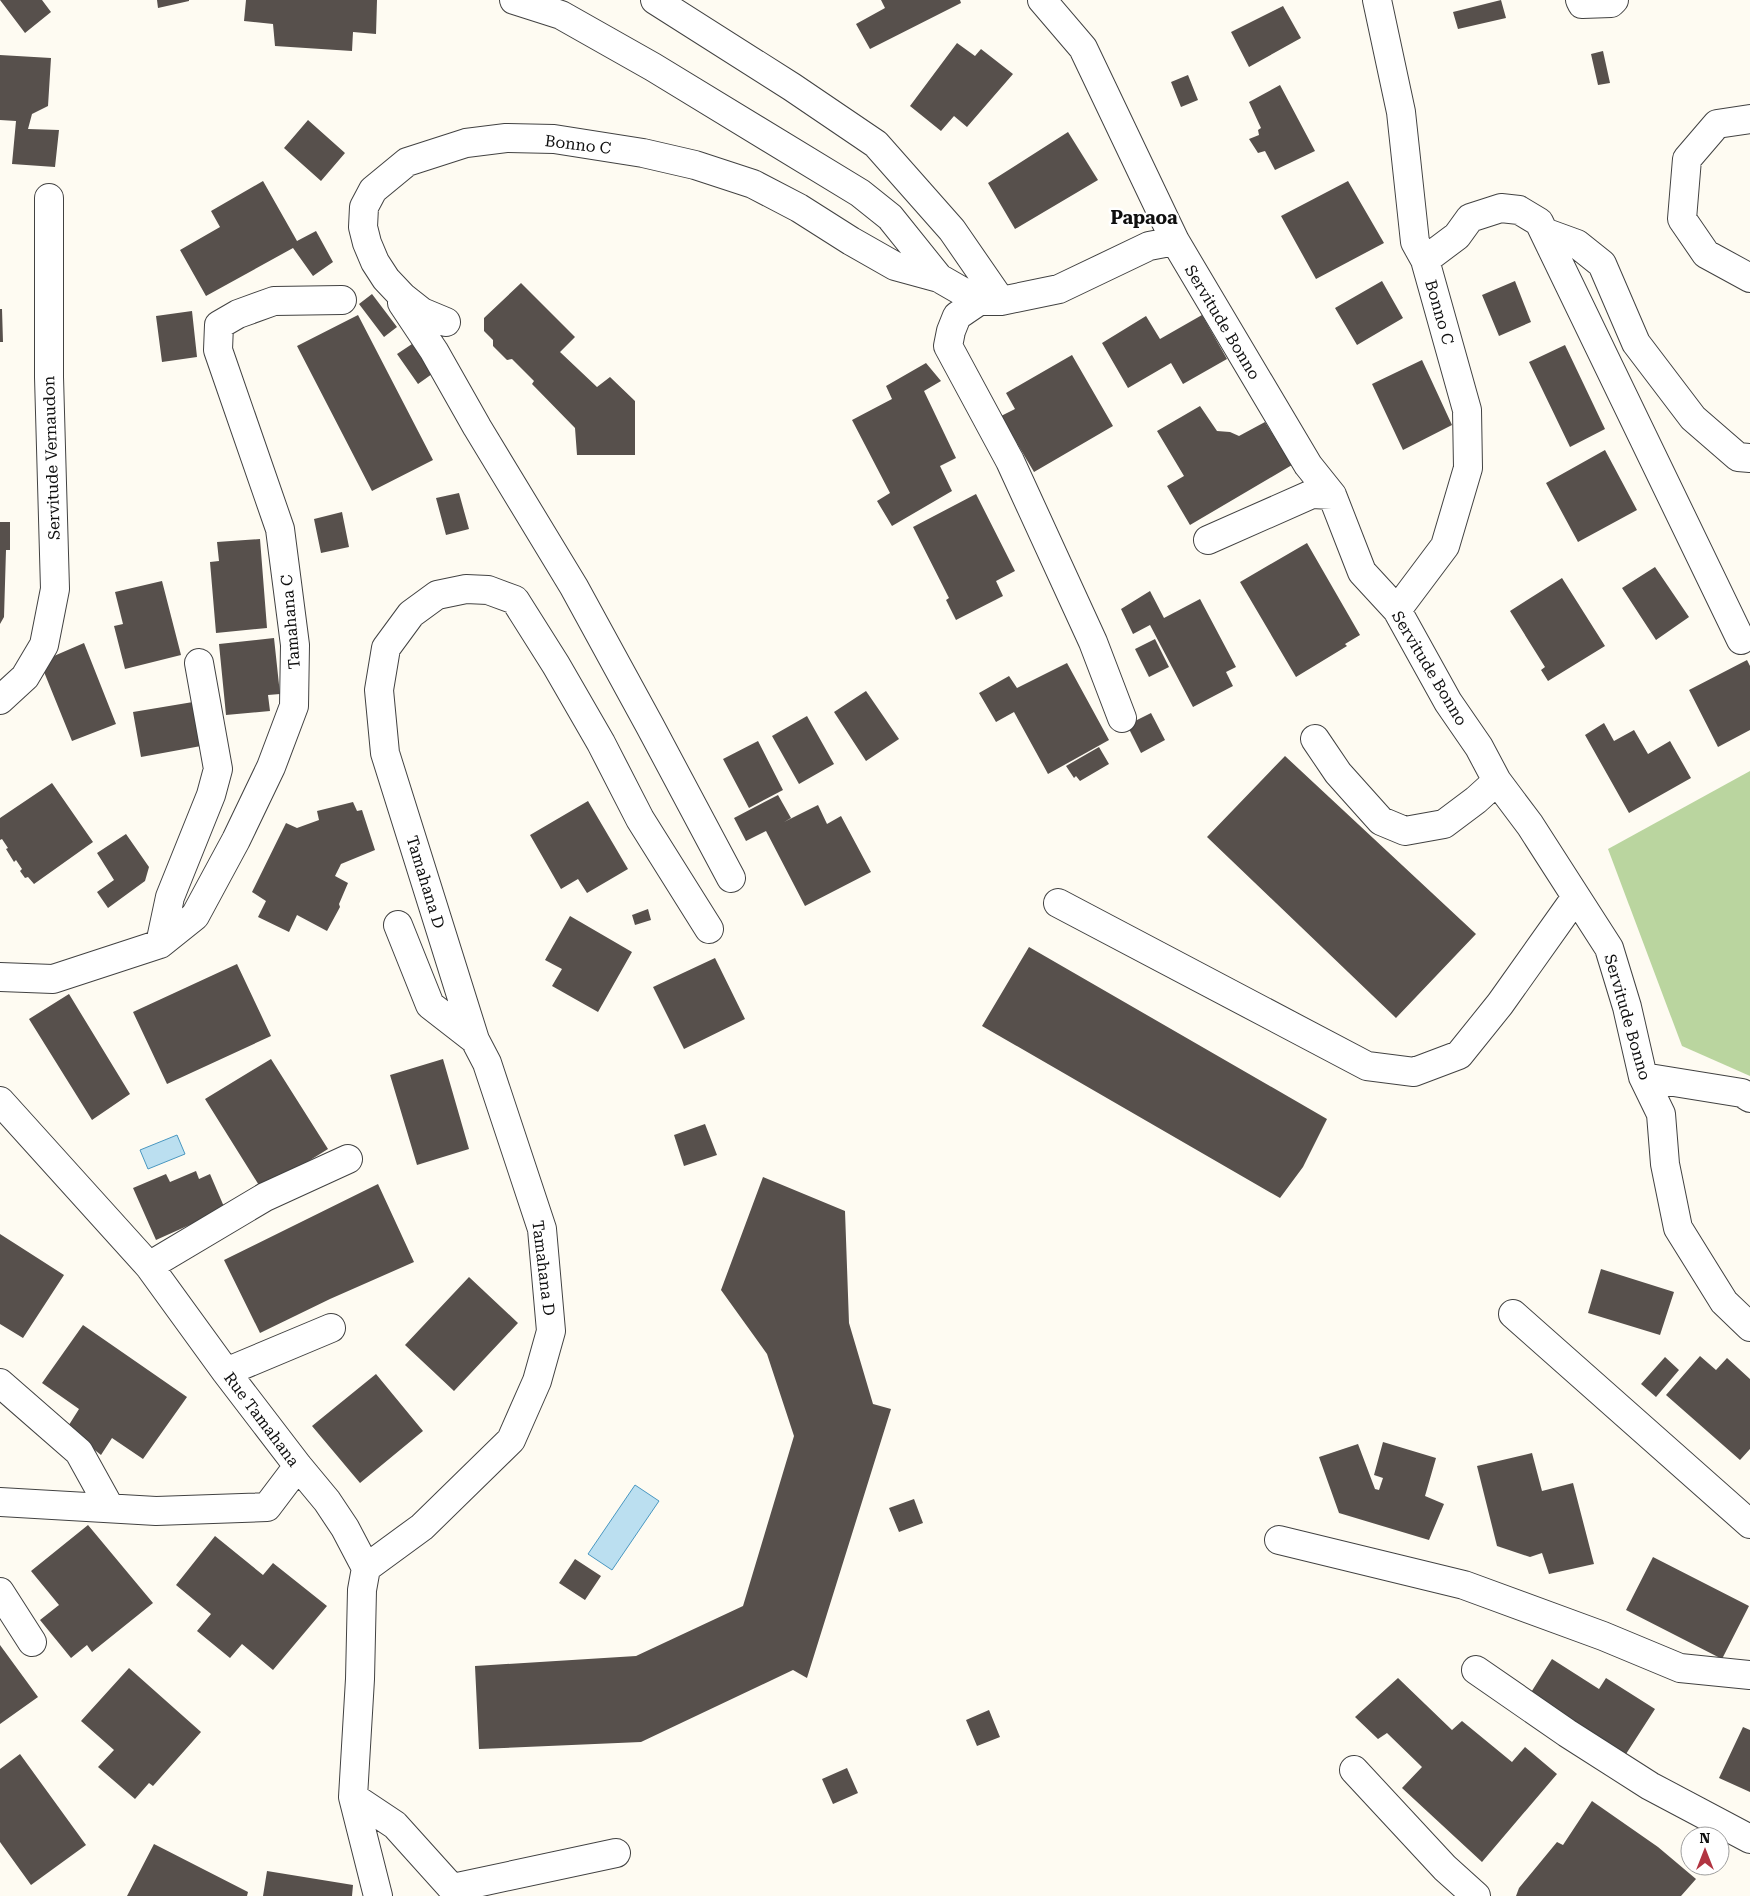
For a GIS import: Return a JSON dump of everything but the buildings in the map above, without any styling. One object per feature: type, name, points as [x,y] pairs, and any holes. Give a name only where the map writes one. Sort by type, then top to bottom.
[{"type":"street","points":[[514,0],[561,15],[653,67],[860,192],[890,217],[939,278],[990,301]]},
{"type":"street","points":[[655,0],[792,87],[876,144],[952,230],[990,301]]},
{"type":"street","name":"Servitude Bonno","points":[[1042,0],[1082,48],[1175,242],[1308,465],[1332,495],[1362,572],[1397,610],[1448,702],[1479,747],[1497,780],[1530,825],[1609,948],[1643,1077],[1661,1114],[1665,1164],[1678,1228],[1724,1302],[1750,1327]]},
{"type":"street","name":"Bonno C","points":[[1377,0],[1401,112],[1415,242],[1425,260],[1467,410],[1468,468],[1445,546],[1397,610]]},
{"type":"street","points":[[1580,0],[1582,4],[1611,2],[1614,0]]},
{"type":"street","points":[[1750,119],[1717,124],[1688,159],[1682,219],[1706,254],[1750,278]]},
{"type":"street","name":"Bonno C","points":[[446,322],[422,312],[403,297],[386,279],[375,262],[367,243],[363,228],[364,207],[373,190],[407,162],[466,143],[506,138],[562,140],[643,153],[694,165],[753,184],[798,208],[850,241],[895,266],[939,278]]},
{"type":"street","name":"Servitude Vernaudon","points":[[0,700],[25,677],[44,645],[56,589],[49,377],[49,198]]},
{"type":"street","points":[[1425,260],[1457,236],[1470,218],[1501,208],[1519,210],[1539,222],[1741,640]]},
{"type":"street","points":[[1544,232],[1577,244],[1602,264],[1636,344],[1693,418],[1738,457],[1750,458]]},
{"type":"street","points":[[1122,718],[1093,642],[1010,461],[948,346],[957,316],[990,301],[1059,289],[1148,246],[1175,242]]},
{"type":"street","points":[[386,279],[434,351],[477,427],[574,587],[731,878]]},
{"type":"street","name":"Tamahana C","points":[[0,976],[53,979],[160,944],[195,916],[236,840],[271,767],[294,706],[295,645],[280,529],[218,350],[219,325],[238,314],[274,301],[342,300]]},
{"type":"street","points":[[1208,540],[1312,494],[1332,495]]},
{"type":"street","name":"Tamahana D","points":[[366,1568],[422,1527],[510,1440],[537,1381],[551,1331],[549,1284],[542,1229],[486,1063],[475,1040],[385,752],[379,690],[386,648],[411,614],[437,595],[466,589],[488,590],[515,600],[556,664],[601,743],[640,819],[709,929]]},
{"type":"street","points":[[160,944],[170,896],[211,795],[218,769],[199,663]]},
{"type":"street","points":[[1314,739],[1338,773],[1380,821],[1405,831],[1444,824],[1476,800],[1497,780]]},
{"type":"street","points":[[1058,903],[1366,1066],[1414,1072],[1459,1055],[1500,1004],[1576,897]]},
{"type":"street","points":[[398,925],[430,1005],[475,1040]]},
{"type":"street","points":[[1643,1077],[1742,1094],[1750,1098]]},
{"type":"street","name":"Rue Tamahana","points":[[0,1101],[149,1266],[226,1372],[327,1501],[366,1568]]},
{"type":"street","points":[[149,1266],[264,1197],[348,1159]]},
{"type":"street","points":[[1513,1314],[1750,1524]]},
{"type":"street","points":[[226,1372],[330,1328]]},
{"type":"street","points":[[0,1383],[80,1452],[110,1508]]},
{"type":"street","points":[[0,1502],[156,1511],[267,1507],[298,1466]]},
{"type":"street","points":[[1279,1540],[1464,1585],[1602,1636],[1680,1668],[1750,1675]]},
{"type":"street","points":[[366,1568],[362,1590],[354,1798],[378,1896]]},
{"type":"street","points":[[0,1592],[32,1642]]},
{"type":"street","points":[[1476,1670],[1567,1733],[1650,1786],[1750,1838]]},
{"type":"street","points":[[1354,1770],[1445,1868],[1476,1896]]},
{"type":"street","points":[[354,1798],[395,1826],[456,1892],[616,1853]]},
{"type":"green space","points":[[1750,771],[1750,1076],[1682,1046],[1608,849]]},
{"type":"water","points":[[177,1135],[185,1154],[148,1169],[140,1150]]},
{"type":"water","points":[[635,1485],[659,1501],[612,1570],[588,1554]]},
{"type":"district","name":"Papaoa","points":[[1144,218]]}]
